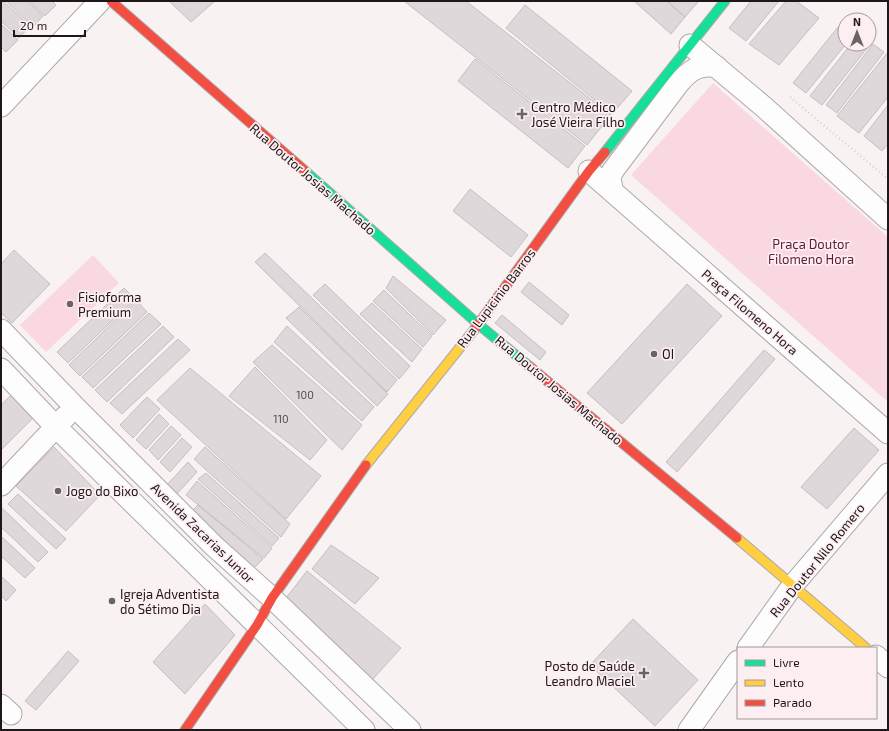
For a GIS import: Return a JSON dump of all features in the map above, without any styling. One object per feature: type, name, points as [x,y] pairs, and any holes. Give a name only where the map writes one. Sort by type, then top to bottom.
[{"type":"street","points":[[1,106],[100,1]]},
{"type":"street","name":"Rua Doutor Josias Machado","points":[[111,1],[478,324],[793,585],[865,647]]},
{"type":"street","name":"Rua Lupicinio Barros","points":[[186,730],[257,625],[272,598],[355,479],[478,324],[589,171],[725,1]]},
{"type":"street","points":[[690,45],[792,132],[888,219]]},
{"type":"street","points":[[613,192],[610,179],[612,172],[678,84],[686,76],[703,66],[717,67]]},
{"type":"street","name":"Praça Filomeno Hora","points":[[589,171],[888,433]]},
{"type":"street","name":"Avenida Zacarias Junior","points":[[1,330],[75,407],[214,546],[272,598],[410,730]]},
{"type":"street","name":"Avenida Zacarias Junior","points":[[1,369],[56,427],[364,730]]},
{"type":"street","points":[[1,485],[75,407]]},
{"type":"street","name":"Rua Doutor Nilo Romero","points":[[749,647],[793,585],[888,474]]},
{"type":"street","points":[[877,657],[888,667]]},
{"type":"street","points":[[689,730],[737,662]]},
{"type":"path","points":[[784,92],[888,179]]},
{"type":"green space","name":"Praça Doutor Filomeno Hora","points":[[713,83],[888,237],[888,402],[631,175]]},
{"type":"green space","name":"Fisioforma Premium","points":[[93,255],[119,283],[46,352],[20,325]]},
{"type":"building","points":[[1,1],[3,1],[30,26],[19,38],[1,21]]},
{"type":"building","points":[[6,1],[27,1],[43,16],[33,27]]},
{"type":"building","points":[[29,1],[52,1],[56,5],[45,16]]},
{"type":"building","points":[[169,1],[215,1],[191,22]]},
{"type":"building","points":[[404,1],[466,1],[611,115],[587,145]]},
{"type":"building","points":[[634,1],[667,1],[685,17],[671,34]]},
{"type":"building","points":[[667,1],[697,1],[698,2],[685,17]]},
{"type":"building","points":[[751,1],[779,1],[746,41],[729,28]]},
{"type":"building","points":[[786,1],[796,1],[819,18],[779,65],[749,44]]},
{"type":"building","points":[[525,5],[632,91],[612,114],[506,28]]},
{"type":"building","points":[[1,24],[18,40],[6,52],[1,47]]},
{"type":"building","points":[[837,28],[837,52],[839,52],[806,93],[793,83]]},
{"type":"building","points":[[877,47],[884,52],[837,113],[826,105],[867,52],[877,52]]},
{"type":"building","points":[[845,52],[864,52],[822,105],[810,96]]},
{"type":"building","points":[[888,52],[888,97],[859,133],[837,116]]},
{"type":"building","name":"Centro Médico José Vieira Filho","points":[[475,59],[585,146],[568,168],[458,81]]},
{"type":"building","points":[[888,105],[888,144],[882,151],[864,136]]},
{"type":"building","points":[[470,189],[528,235],[511,257],[453,211]]},
{"type":"building","points":[[14,250],[50,284],[12,323],[1,313],[1,264]]},
{"type":"building","points":[[265,253],[397,380],[387,392],[255,262]]},
{"type":"building","points":[[393,276],[446,320],[433,335],[386,288]]},
{"type":"building","points":[[529,282],[569,315],[562,325],[521,292]]},
{"type":"building","points":[[325,284],[410,366],[399,379],[313,295]]},
{"type":"building","name":"OI","points":[[687,284],[722,316],[622,424],[587,393]]},
{"type":"building","points":[[124,288],[135,299],[68,363],[57,352]]},
{"type":"building","points":[[384,290],[432,336],[423,347],[373,301]]},
{"type":"building","points":[[136,300],[147,312],[80,376],[69,365]]},
{"type":"building","points":[[372,303],[422,349],[412,362],[360,314]]},
{"type":"building","points":[[299,307],[388,394],[377,406],[286,318]]},
{"type":"building","points":[[149,313],[161,324],[93,388],[82,377]]},
{"type":"building","points":[[502,315],[546,352],[540,360],[495,323]]},
{"type":"building","points":[[163,326],[174,337],[107,402],[95,390]]},
{"type":"building","points":[[287,326],[374,407],[362,421],[274,342]]},
{"type":"building","points":[[178,339],[190,350],[122,414],[110,403]]},
{"type":"building","points":[[272,345],[362,425],[342,450],[253,362]]},
{"type":"building","points":[[764,350],[775,359],[677,472],[666,462]]},
{"type":"building","points":[[255,367],[327,440],[310,460],[229,396]]},
{"type":"building","points":[[190,368],[321,476],[286,519],[157,400]]},
{"type":"building","points":[[14,392],[37,414],[1,450],[1,405]]},
{"type":"building","points":[[147,397],[160,409],[133,438],[120,425]]},
{"type":"building","points":[[159,414],[169,424],[146,449],[136,440]]},
{"type":"building","points":[[171,426],[181,435],[158,460],[149,450]]},
{"type":"building","points":[[854,428],[879,450],[827,509],[801,487]]},
{"type":"building","points":[[182,438],[192,447],[170,472],[160,462]]},
{"type":"building","name":"Jogo do Bixo","points":[[54,447],[100,495],[66,531],[16,486]]},
{"type":"building","points":[[205,447],[290,524],[281,537],[194,459]]},
{"type":"building","points":[[188,462],[197,472],[175,496],[165,487]]},
{"type":"building","points":[[206,473],[279,538],[272,546],[198,479]]},
{"type":"building","points":[[197,481],[272,548],[264,558],[186,495]]},
{"type":"building","points":[[18,494],[66,539],[56,549],[8,504]]},
{"type":"building","points":[[198,505],[263,559],[251,571],[191,512]]},
{"type":"building","points":[[1,507],[48,552],[38,562],[1,527]]},
{"type":"building","points":[[1,536],[35,568],[25,578],[1,556]]},
{"type":"building","points":[[331,545],[379,578],[355,604],[312,569]]},
{"type":"building","points":[[307,571],[401,648],[372,680],[286,598]]},
{"type":"building","points":[[1,576],[16,590],[6,601],[1,596]]},
{"type":"building","points":[[205,604],[235,635],[185,694],[153,662]]},
{"type":"building","name":"Posto de Saúde Leandro Maciel","points":[[633,619],[698,680],[655,726],[590,665]]},
{"type":"building","points":[[68,651],[79,661],[36,710],[25,701]]},
{"type":"traffic: fast","points":[[605,152],[725,1]]},
{"type":"traffic: fast","points":[[304,170],[478,324],[529,366]]},
{"type":"traffic: slow","points":[[366,465],[474,330]]},
{"type":"traffic: slow","points":[[737,538],[865,647]]},
{"type":"traffic: jam","points":[[111,1],[304,170]]},
{"type":"traffic: jam","points":[[474,330],[589,171],[605,152]]},
{"type":"traffic: jam","points":[[529,366],[737,538]]},
{"type":"traffic: jam","points":[[185,730],[257,625],[272,598],[366,465]]},
{"type":"place","name":"Centro Médico José Vieira Filho","points":[[522,114]]},
{"type":"place","name":"Fisioforma Premium","points":[[70,304]]},
{"type":"place","name":"OI","points":[[654,354]]},
{"type":"place","name":"Jogo do Bixo","points":[[58,491]]},
{"type":"place","name":"Igreja Adventista do Sétimo Dia","points":[[112,601]]},
{"type":"place","name":"Posto de Saúde Leandro Maciel","points":[[644,673]]}]
